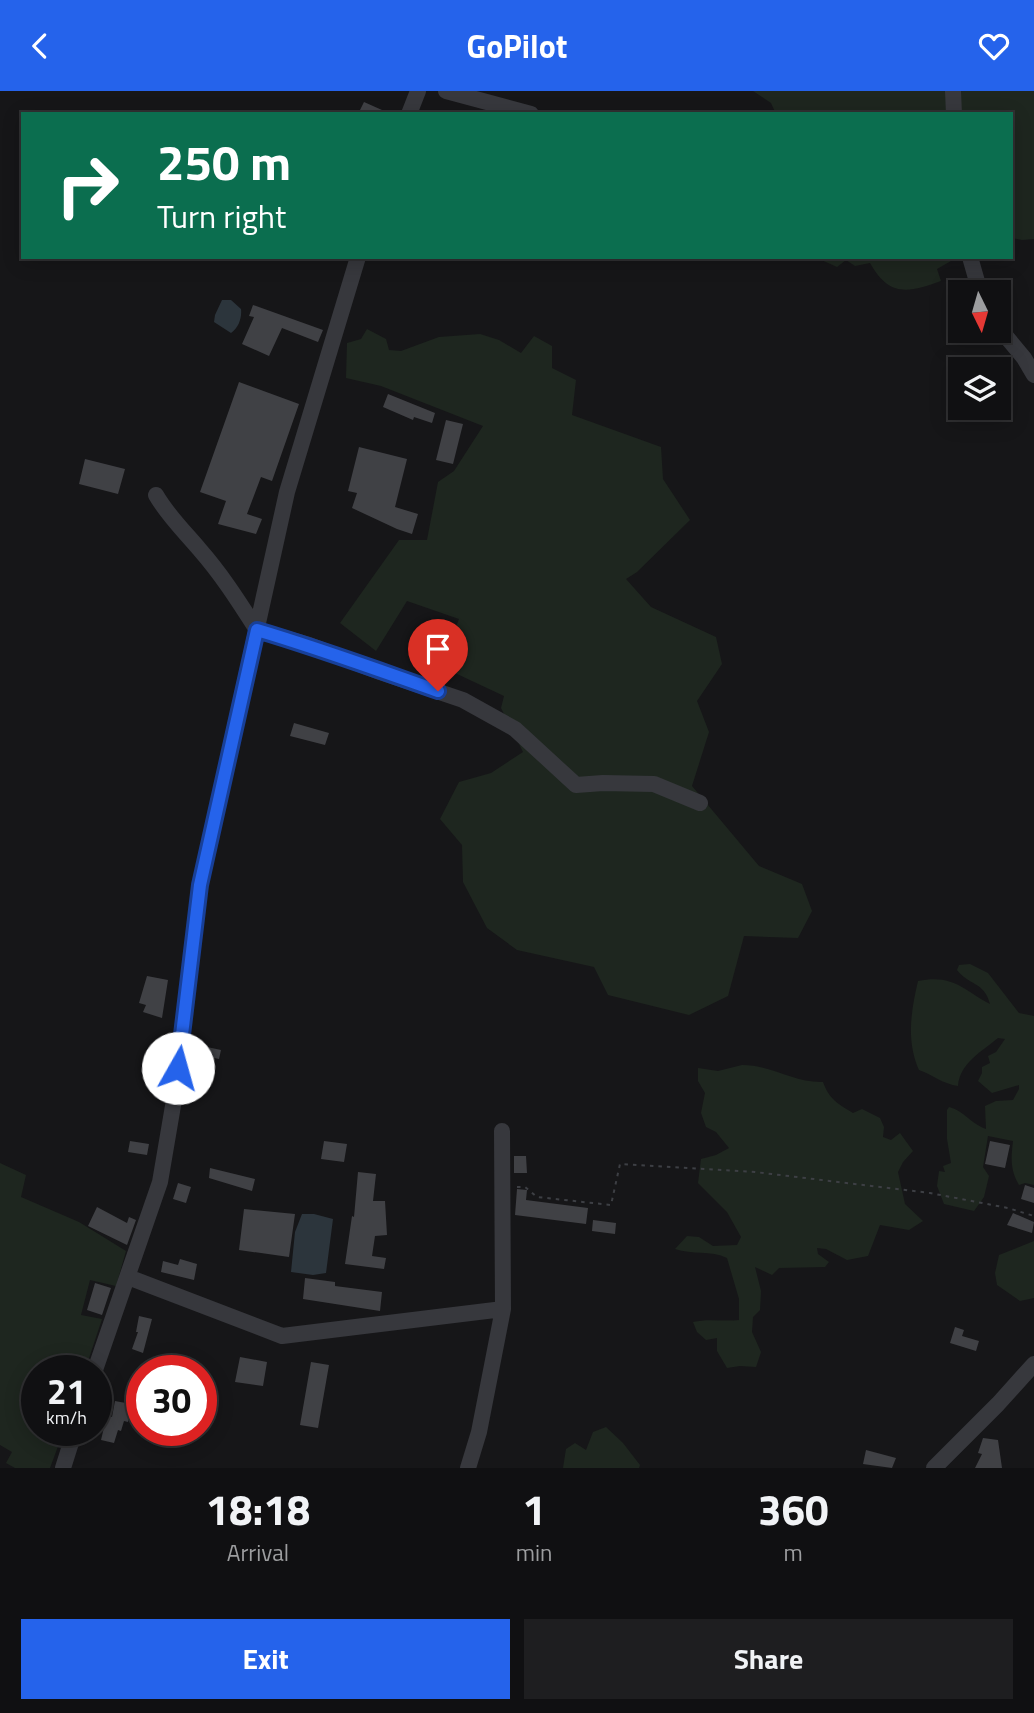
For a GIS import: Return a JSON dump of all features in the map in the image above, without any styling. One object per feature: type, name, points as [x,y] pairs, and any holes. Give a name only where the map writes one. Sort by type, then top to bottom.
[{"type":"street","points":[[411,112],[418,91]]},
{"type":"street","points":[[446,91],[524,112]]},
{"type":"street","points":[[953,91],[954,112]]},
{"type":"street","points":[[100,1355],[160,1182],[175,1094],[200,885],[287,492],[357,259]]},
{"type":"street","points":[[972,259],[977,280]]},
{"type":"street","points":[[1012,343],[1034,375]]},
{"type":"street","points":[[156,495],[166,512],[202,551],[257,630],[309,645],[463,700],[515,729],[576,785],[654,785],[700,803]]},
{"type":"street","points":[[468,1468],[479,1431],[503,1309],[502,1131]]},
{"type":"street","points":[[128,1277],[282,1336],[503,1309]]},
{"type":"street","points":[[934,1468],[1034,1364]]},
{"type":"street","points":[[63,1468],[70,1446]]},
{"type":"path","points":[[502,1185],[524,1187],[537,1197],[611,1205],[620,1164],[755,1172],[930,1193],[1009,1208],[1034,1216]]},
{"type":"shaded area","points":[[753,91],[1034,91],[1034,239],[1013,238],[1013,112],[775,112],[771,103]]},
{"type":"shaded area","points":[[819,259],[954,259],[937,269],[941,281],[909,290],[892,287],[884,282],[870,263],[855,266],[846,260],[837,267]]},
{"type":"shaded area","points":[[222,300],[231,300],[241,309],[239,322],[231,333],[214,322]]},
{"type":"shaded area","points":[[367,329],[386,339],[389,350],[401,351],[439,337],[480,334],[499,340],[521,353],[534,336],[552,346],[552,368],[576,380],[572,415],[661,447],[663,479],[690,520],[637,572],[626,579],[651,607],[716,637],[722,664],[697,701],[709,732],[692,786],[759,866],[802,884],[812,911],[798,938],[744,936],[728,996],[689,1015],[608,995],[594,967],[517,950],[487,928],[463,882],[462,845],[440,819],[459,782],[491,773],[523,752],[501,708],[504,696],[440,666],[459,619],[407,601],[376,651],[340,623],[399,540],[427,540],[438,482],[454,471],[483,426],[381,386],[346,378],[347,343],[361,339]]},
{"type":"shaded area","points":[[970,964],[988,973],[1019,1013],[1034,1016],[1034,1185],[1019,1185],[1016,1179],[1012,1164],[1013,1141],[988,1136],[983,1167],[989,1176],[984,1197],[974,1211],[944,1204],[937,1186],[939,1171],[945,1172],[943,1166],[951,1163],[947,1139],[947,1110],[949,1107],[955,1109],[986,1129],[985,1106],[996,1101],[1013,1100],[1019,1085],[992,1093],[978,1081],[982,1067],[990,1063],[988,1056],[996,1052],[1005,1039],[998,1038],[967,1064],[958,1086],[919,1070],[911,1037],[918,981],[949,981],[990,1004],[984,991],[957,970],[959,965]]},
{"type":"shaded area","points":[[742,1065],[763,1068],[802,1080],[823,1082],[831,1097],[843,1107],[853,1113],[862,1109],[880,1118],[884,1127],[883,1137],[891,1140],[900,1133],[913,1151],[898,1172],[905,1204],[923,1221],[909,1230],[880,1225],[868,1256],[847,1260],[826,1249],[817,1248],[818,1254],[829,1262],[825,1267],[779,1268],[772,1275],[755,1267],[761,1291],[760,1310],[753,1317],[752,1332],[761,1352],[756,1367],[727,1368],[717,1351],[717,1338],[706,1340],[697,1332],[693,1322],[739,1320],[739,1299],[727,1258],[675,1249],[687,1236],[699,1237],[713,1246],[737,1245],[741,1237],[727,1212],[698,1183],[701,1159],[729,1148],[716,1132],[706,1127],[701,1113],[705,1093],[698,1081],[698,1068],[718,1071]]},
{"type":"shaded area","points":[[0,1163],[26,1175],[21,1197],[79,1222],[126,1251],[116,1286],[90,1280],[81,1315],[102,1319],[90,1355],[21,1355],[21,1446],[58,1446],[50,1468],[15,1468],[6,1463],[12,1452],[0,1445]]},
{"type":"shaded area","points":[[302,1214],[333,1219],[326,1273],[313,1275],[291,1272],[295,1232]]},
{"type":"shaded area","points":[[1034,1241],[1034,1298],[1020,1301],[997,1285],[995,1273],[999,1255]]},
{"type":"shaded area","points":[[606,1427],[623,1443],[640,1465],[639,1468],[563,1468],[566,1449],[575,1443],[586,1450],[593,1432]]},
{"type":"building","points":[[364,102],[386,112],[359,112]]},
{"type":"building","points":[[253,305],[323,330],[318,342],[282,328],[269,356],[242,344],[254,317],[249,316]]},
{"type":"building","points":[[239,382],[299,404],[272,481],[261,477],[247,514],[262,519],[256,534],[218,524],[226,501],[200,492]]},
{"type":"building","points":[[388,394],[435,413],[432,423],[414,417],[413,420],[383,407]]},
{"type":"building","points":[[446,420],[463,424],[453,464],[436,460]]},
{"type":"building","points":[[359,447],[407,459],[395,507],[418,514],[412,534],[352,508],[357,493],[348,491]]},
{"type":"building","points":[[85,459],[125,469],[118,494],[79,484]]},
{"type":"building","points":[[294,723],[329,733],[325,745],[290,736]]},
{"type":"building","points":[[147,976],[168,980],[162,1018],[143,1012],[146,1005],[139,1003]]},
{"type":"building","points":[[198,1045],[221,1050],[219,1059],[196,1054]]},
{"type":"building","points":[[130,1141],[149,1144],[147,1155],[128,1152]]},
{"type":"building","points":[[324,1141],[347,1144],[344,1162],[321,1159]]},
{"type":"building","points":[[990,1141],[1010,1145],[1005,1168],[985,1164]]},
{"type":"building","points":[[514,1156],[526,1156],[527,1173],[514,1173]]},
{"type":"building","points":[[210,1168],[255,1179],[252,1191],[209,1178]]},
{"type":"building","points":[[358,1172],[376,1174],[373,1201],[385,1201],[387,1235],[375,1236],[372,1256],[386,1258],[384,1269],[345,1264],[352,1216],[354,1217]]},
{"type":"building","points":[[178,1183],[191,1187],[186,1203],[173,1199]]},
{"type":"building","points":[[1025,1185],[1034,1188],[1034,1203],[1021,1199]]},
{"type":"building","points":[[517,1189],[527,1190],[526,1200],[588,1208],[586,1224],[515,1215]]},
{"type":"building","points":[[97,1207],[127,1223],[129,1217],[136,1220],[127,1245],[88,1226]]},
{"type":"building","points":[[244,1209],[295,1214],[289,1257],[239,1250]]},
{"type":"building","points":[[1013,1213],[1034,1222],[1032,1233],[1007,1225]]},
{"type":"building","points":[[593,1220],[616,1223],[615,1234],[592,1231]]},
{"type":"building","points":[[180,1259],[197,1264],[194,1280],[161,1272],[163,1261],[178,1265]]},
{"type":"building","points":[[305,1278],[335,1282],[335,1286],[382,1292],[380,1311],[303,1299]]},
{"type":"building","points":[[95,1283],[111,1288],[102,1315],[87,1310]]},
{"type":"building","points":[[139,1316],[152,1319],[143,1353],[132,1349],[138,1332]]},
{"type":"building","points":[[955,1327],[964,1330],[962,1336],[979,1341],[976,1351],[950,1343]]},
{"type":"building","points":[[240,1357],[267,1362],[263,1386],[235,1382]]},
{"type":"building","points":[[311,1362],[329,1365],[318,1428],[300,1425]]},
{"type":"building","points":[[115,1401],[126,1403],[126,1422],[121,1431],[118,1430],[114,1443],[112,1443]]},
{"type":"building","points":[[983,1438],[998,1440],[1002,1468],[975,1468],[982,1454],[978,1453]]},
{"type":"building","points":[[866,1450],[896,1458],[892,1468],[863,1464]]},
{"type":"route","points":[[178,1068],[200,885],[257,630],[309,645],[438,691]]}]
